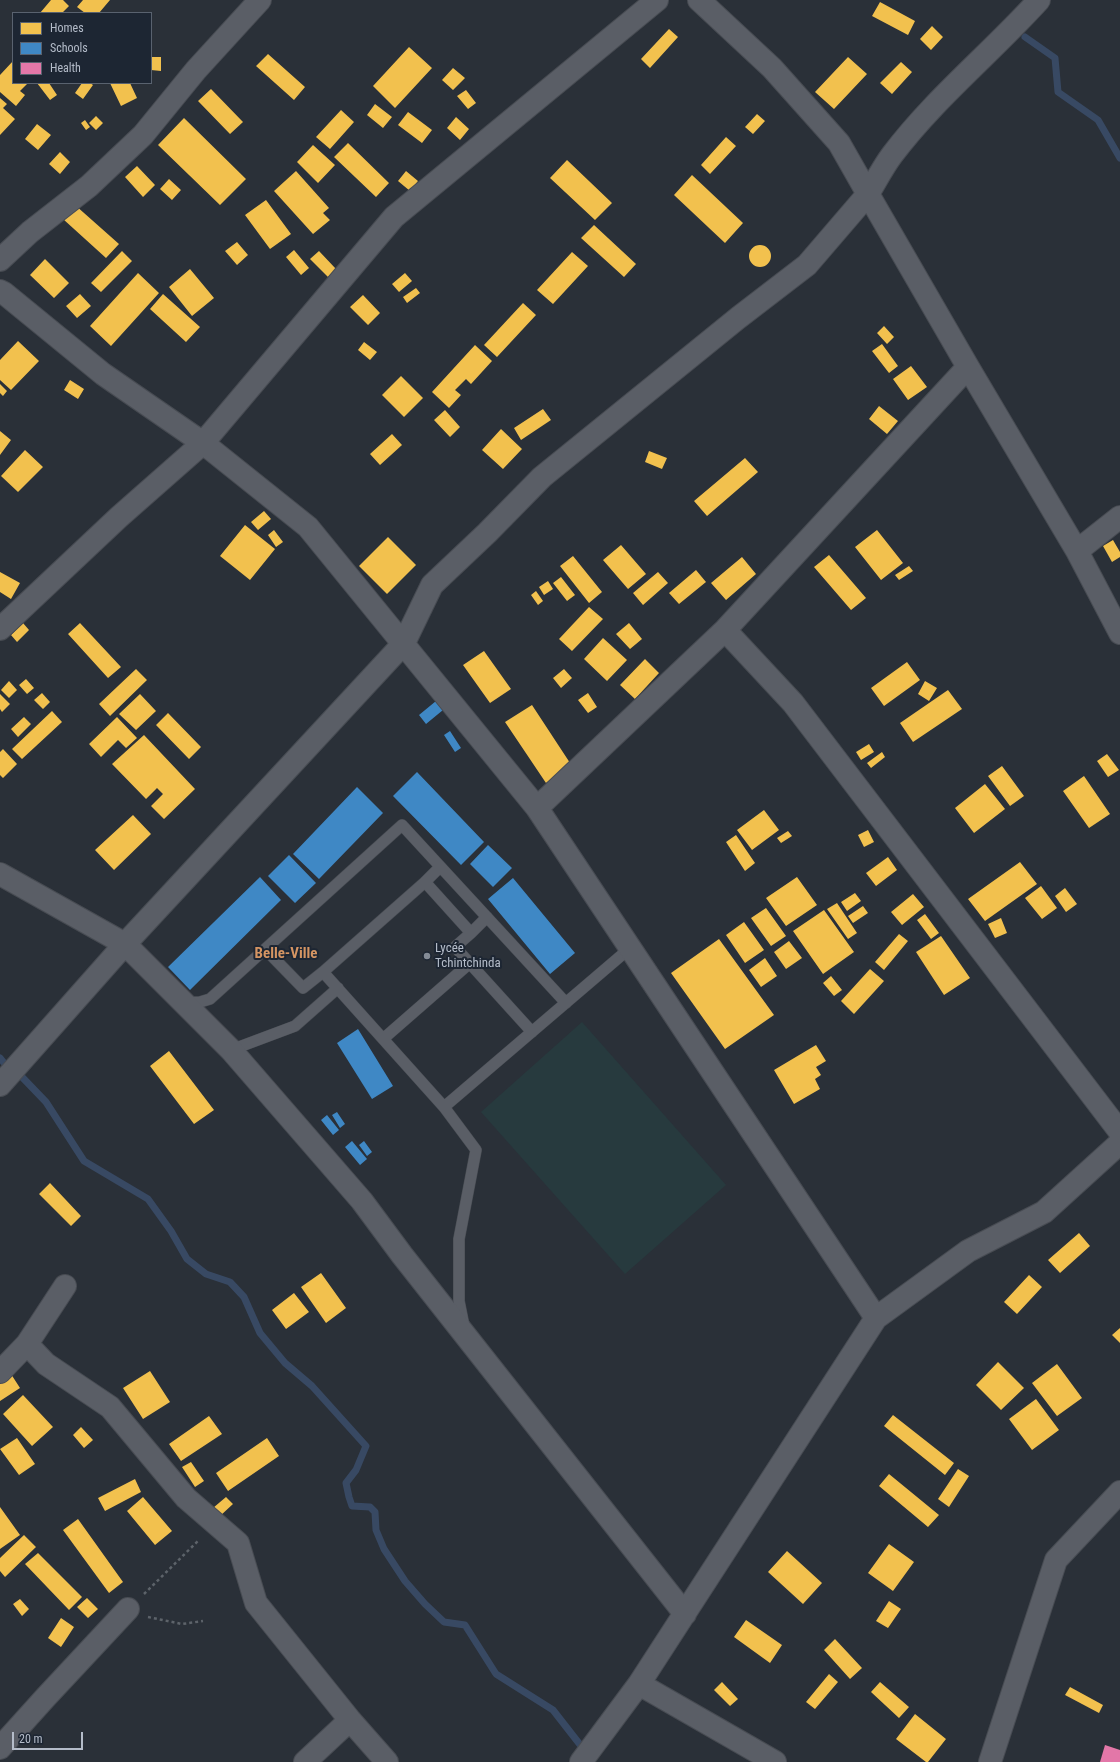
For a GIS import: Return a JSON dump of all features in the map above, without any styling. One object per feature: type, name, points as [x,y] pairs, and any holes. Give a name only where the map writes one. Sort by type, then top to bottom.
[{"type":"street","points":[[0,260],[30,232],[89,186],[143,135],[196,70],[260,0]]},
{"type":"street","points":[[0,629],[119,517],[203,443],[394,217],[657,0]]},
{"type":"street","points":[[699,0],[772,68],[839,143],[968,367],[1077,551],[1120,633]]},
{"type":"street","points":[[0,1085],[125,944],[404,643],[432,585],[487,533],[542,477],[726,328],[807,265],[868,194],[891,155],[932,107],[1022,18],[1038,0]]},
{"type":"street","points":[[0,291],[103,374],[203,443],[308,527],[537,808],[876,1318]]},
{"type":"street","points":[[537,808],[725,630],[968,367]]},
{"type":"street","points":[[1077,551],[1120,517]]},
{"type":"street","points":[[725,630],[793,704],[1120,1132]]},
{"type":"street","points":[[0,874],[125,944],[230,1050],[362,1201],[402,1255],[685,1614]]},
{"type":"street","points":[[581,1762],[597,1743],[639,1684],[876,1318],[968,1251],[1044,1212],[1120,1143]]},
{"type":"street","points":[[0,1372],[27,1344],[65,1286]]},
{"type":"street","points":[[27,1344],[46,1364],[110,1407],[186,1498],[238,1543],[256,1603],[350,1720],[387,1762]]},
{"type":"street","points":[[990,1762],[1056,1560],[1120,1492]]},
{"type":"street","points":[[0,1748],[44,1698],[128,1609]]},
{"type":"street","points":[[639,1684],[775,1762]]},
{"type":"street","points":[[305,1762],[350,1720]]},
{"type":"lane","points":[[183,1003],[210,1000],[402,825],[566,1003]]},
{"type":"lane","points":[[265,949],[303,988],[425,882],[440,867]]},
{"type":"lane","points":[[425,882],[471,933]]},
{"type":"lane","points":[[487,917],[455,947],[532,1032]]},
{"type":"lane","points":[[444,1107],[630,948]]},
{"type":"lane","points":[[383,1039],[470,963]]},
{"type":"lane","points":[[323,972],[444,1107],[476,1150],[459,1239],[459,1301],[466,1336]]},
{"type":"lane","points":[[230,1050],[295,1026],[338,988]]},
{"type":"path","points":[[203,1621],[182,1624],[152,1618],[128,1609],[197,1541],[219,1526]]},
{"type":"green space","points":[[582,1022],[726,1185],[625,1274],[481,1112]]},
{"type":"building: Homes","points":[[51,0],[63,0],[69,6],[63,12],[41,12]]},
{"type":"building: Homes","points":[[83,0],[110,0],[100,12],[84,12],[77,7]]},
{"type":"building: Homes","points":[[880,2],[915,21],[908,35],[872,16]]},
{"type":"building: Homes","points":[[932,26],[943,37],[931,50],[920,39]]},
{"type":"building: Homes","points":[[669,29],[678,37],[650,68],[641,59]]},
{"type":"building: Homes","points":[[409,47],[432,68],[395,108],[373,86]]},
{"type":"building: Homes","points":[[268,54],[305,87],[294,100],[256,66]]},
{"type":"building: Homes","points":[[152,57],[161,57],[161,71],[152,70]]},
{"type":"building: Homes","points":[[848,57],[867,74],[834,109],[815,92]]},
{"type":"building: Homes","points":[[12,62],[12,84],[27,84],[20,91],[25,95],[16,106],[0,92],[0,75]]},
{"type":"building: Homes","points":[[901,62],[912,72],[892,94],[880,83]]},
{"type":"building: Homes","points":[[453,68],[465,78],[453,90],[442,80]]},
{"type":"building: Homes","points":[[38,84],[50,84],[57,95],[50,100]]},
{"type":"building: Homes","points":[[81,84],[93,85],[83,99],[75,93]]},
{"type":"building: Homes","points":[[110,84],[130,84],[137,98],[121,106]]},
{"type":"building: Homes","points":[[211,89],[243,122],[230,134],[198,101]]},
{"type":"building: Homes","points":[[466,90],[476,103],[468,109],[457,96]]},
{"type":"building: Homes","points":[[0,98],[7,104],[3,108],[15,119],[0,135]]},
{"type":"building: Homes","points":[[375,104],[392,117],[383,128],[367,115]]},
{"type":"building: Homes","points":[[341,110],[354,122],[330,149],[316,137]]},
{"type":"building: Homes","points":[[408,112],[432,130],[422,143],[398,125]]},
{"type":"building: Homes","points":[[757,114],[765,121],[753,134],[745,127]]},
{"type":"building: Homes","points":[[96,116],[103,123],[96,130],[89,123]]},
{"type":"building: Homes","points":[[456,117],[469,129],[460,140],[447,128]]},
{"type":"building: Homes","points":[[184,118],[246,179],[220,205],[158,145]]},
{"type":"building: Homes","points":[[85,120],[90,127],[86,130],[81,123]]},
{"type":"building: Homes","points":[[37,124],[51,135],[38,150],[25,139]]},
{"type":"building: Homes","points":[[726,137],[736,146],[710,174],[701,165]]},
{"type":"building: Homes","points":[[348,143],[389,183],[376,197],[334,157]]},
{"type":"building: Homes","points":[[313,145],[335,165],[318,183],[297,162]]},
{"type":"building: Homes","points":[[60,152],[70,162],[60,174],[49,164]]},
{"type":"building: Homes","points":[[567,160],[612,203],[595,220],[550,178]]},
{"type":"building: Homes","points":[[137,166],[155,185],[143,197],[125,177]]},
{"type":"building: Homes","points":[[296,171],[329,208],[323,213],[330,220],[313,234],[274,191]]},
{"type":"building: Homes","points":[[406,171],[418,181],[410,191],[398,181]]},
{"type":"building: Homes","points":[[692,175],[743,223],[725,243],[674,195]]},
{"type":"building: Homes","points":[[169,179],[181,190],[172,200],[160,189]]},
{"type":"building: Homes","points":[[266,200],[291,234],[270,249],[245,215]]},
{"type":"building: Homes","points":[[75,205],[119,244],[106,258],[63,219]]},
{"type":"building: Homes","points":[[594,225],[636,264],[624,277],[581,238]]},
{"type":"building: Homes","points":[[237,242],[248,255],[237,265],[225,251]]},
{"type":"building: Homes","points":[[760,245],[768,248],[771,256],[768,264],[760,267],[752,264],[749,256],[752,248]]},
{"type":"building: Homes","points":[[294,250],[309,268],[301,275],[286,257]]},
{"type":"building: Homes","points":[[122,251],[132,261],[101,292],[91,283]]},
{"type":"building: Homes","points":[[319,251],[336,269],[328,277],[310,259]]},
{"type":"building: Homes","points":[[572,252],[588,266],[553,304],[537,290]]},
{"type":"building: Homes","points":[[45,259],[69,283],[54,298],[30,275]]},
{"type":"building: Homes","points":[[190,269],[214,298],[192,316],[169,287]]},
{"type":"building: Homes","points":[[138,273],[159,293],[111,346],[90,326]]},
{"type":"building: Homes","points":[[405,273],[412,281],[399,292],[392,284]]},
{"type":"building: Homes","points":[[416,288],[420,293],[407,303],[403,297]]},
{"type":"building: Homes","points":[[80,294],[91,306],[77,318],[66,306]]},
{"type":"building: Homes","points":[[163,294],[200,327],[186,342],[150,309]]},
{"type":"building: Homes","points":[[363,295],[380,313],[368,325],[350,307]]},
{"type":"building: Homes","points":[[523,303],[536,315],[497,357],[484,345]]},
{"type":"building: Homes","points":[[884,326],[894,337],[887,344],[877,333]]},
{"type":"building: Homes","points":[[18,341],[39,361],[11,390],[0,380],[0,360]]},
{"type":"building: Homes","points":[[364,342],[377,352],[370,360],[358,350]]},
{"type":"building: Homes","points":[[882,344],[898,366],[889,373],[872,351]]},
{"type":"building: Homes","points":[[475,345],[492,361],[471,384],[466,379],[455,390],[461,395],[449,408],[432,392]]},
{"type":"building: Homes","points":[[911,366],[927,387],[908,400],[893,379]]},
{"type":"building: Homes","points":[[401,376],[423,398],[404,417],[382,395]]},
{"type":"building: Homes","points":[[70,380],[84,389],[78,399],[64,390]]},
{"type":"building: Homes","points":[[0,384],[7,391],[3,396],[0,393]]},
{"type":"building: Homes","points":[[879,406],[898,421],[887,434],[869,419]]},
{"type":"building: Homes","points":[[543,409],[551,420],[521,440],[514,428]]},
{"type":"building: Homes","points":[[445,410],[460,427],[450,437],[434,420]]},
{"type":"building: Homes","points":[[501,429],[522,449],[503,469],[482,450]]},
{"type":"building: Homes","points":[[0,431],[11,440],[0,455]]},
{"type":"building: Homes","points":[[392,434],[402,445],[380,465],[370,454]]},
{"type":"building: Homes","points":[[25,450],[43,467],[18,492],[1,476]]},
{"type":"building: Homes","points":[[649,451],[667,458],[662,469],[645,462]]},
{"type":"building: Homes","points":[[745,458],[758,472],[707,516],[694,501]]},
{"type":"building: Homes","points":[[264,511],[271,519],[258,530],[251,522]]},
{"type":"building: Homes","points":[[245,525],[275,549],[250,580],[220,556]]},
{"type":"building: Homes","points":[[274,530],[283,542],[276,547],[268,535]]},
{"type":"building: Homes","points":[[877,530],[903,563],[881,580],[855,547]]},
{"type":"building: Homes","points":[[388,537],[416,565],[387,594],[359,566]]},
{"type":"building: Homes","points":[[1113,540],[1120,552],[1120,557],[1112,562],[1103,546]]},
{"type":"building: Homes","points":[[621,545],[646,574],[628,589],[603,560]]},
{"type":"building: Homes","points":[[829,555],[866,598],[851,610],[814,567]]},
{"type":"building: Homes","points":[[573,556],[602,592],[589,603],[560,566]]},
{"type":"building: Homes","points":[[742,557],[756,574],[726,600],[711,583]]},
{"type":"building: Homes","points":[[909,566],[913,571],[899,580],[895,575]]},
{"type":"building: Homes","points":[[696,570],[706,582],[679,604],[669,593]]},
{"type":"building: Homes","points":[[0,572],[20,583],[11,599],[0,592]]},
{"type":"building: Homes","points":[[658,572],[668,583],[643,605],[633,593]]},
{"type":"building: Homes","points":[[561,577],[575,595],[567,601],[553,583]]},
{"type":"building: Homes","points":[[548,581],[553,589],[544,595],[539,587]]},
{"type":"building: Homes","points":[[536,591],[543,601],[538,605],[531,595]]},
{"type":"building: Homes","points":[[589,607],[603,619],[572,651],[559,639]]},
{"type":"building: Homes","points":[[23,623],[29,630],[17,642],[11,635]]},
{"type":"building: Homes","points":[[80,623],[121,667],[108,678],[68,634]]},
{"type":"building: Homes","points":[[629,623],[642,639],[630,649],[616,634]]},
{"type":"building: Homes","points":[[603,638],[627,660],[607,681],[584,659]]},
{"type":"building: Homes","points":[[484,651],[511,689],[490,703],[463,665]]},
{"type":"building: Homes","points":[[645,659],[659,673],[635,699],[620,685]]},
{"type":"building: Homes","points":[[907,662],[920,680],[884,706],[871,688]]},
{"type":"building: Homes","points":[[136,669],[147,680],[110,716],[99,704]]},
{"type":"building: Homes","points":[[564,669],[572,678],[561,688],[553,678]]},
{"type":"building: Homes","points":[[26,679],[34,688],[27,694],[19,685]]},
{"type":"building: Homes","points":[[9,681],[17,690],[9,698],[1,690]]},
{"type":"building: Homes","points":[[925,681],[937,688],[929,701],[918,694]]},
{"type":"building: Homes","points":[[948,690],[962,709],[913,742],[900,723]]},
{"type":"building: Homes","points":[[42,693],[50,702],[43,709],[34,700]]},
{"type":"building: Homes","points":[[588,693],[597,707],[588,713],[578,700]]},
{"type":"building: Homes","points":[[0,694],[10,704],[2,712],[0,709]]},
{"type":"building: Homes","points":[[140,694],[156,711],[136,730],[119,714]]},
{"type":"building: Homes","points":[[532,705],[572,766],[546,783],[505,722]]},
{"type":"building: Homes","points":[[52,711],[62,722],[22,759],[12,749]]},
{"type":"building: Homes","points":[[168,713],[201,747],[189,759],[156,725]]},
{"type":"building: Homes","points":[[24,717],[31,724],[18,737],[11,729]]},
{"type":"building: Homes","points":[[117,717],[137,738],[126,748],[118,740],[101,757],[89,744]]},
{"type":"building: Homes","points":[[144,735],[195,789],[164,819],[151,806],[163,794],[157,788],[146,799],[112,764]]},
{"type":"building: Homes","points":[[869,744],[874,752],[861,760],[856,752]]},
{"type":"building: Homes","points":[[3,749],[17,764],[3,778],[0,775],[0,752]]},
{"type":"building: Homes","points":[[882,752],[885,757],[871,768],[867,763]]},
{"type":"building: Homes","points":[[1107,754],[1119,770],[1108,777],[1097,761]]},
{"type":"building: Homes","points":[[1002,766],[1024,796],[1010,806],[988,776]]},
{"type":"building: Homes","points":[[1084,776],[1110,814],[1089,828],[1063,791]]},
{"type":"building: Homes","points":[[985,784],[1005,809],[974,833],[955,808]]},
{"type":"building: Homes","points":[[764,810],[779,830],[752,850],[737,830]]},
{"type":"building: Homes","points":[[133,815],[151,834],[114,870],[95,850]]},
{"type":"building: Homes","points":[[868,830],[874,842],[864,847],[858,835]]},
{"type":"building: Homes","points":[[788,831],[792,836],[781,843],[777,838]]},
{"type":"building: Homes","points":[[736,835],[755,863],[745,871],[726,842]]},
{"type":"building: Homes","points":[[888,857],[897,870],[876,886],[866,873]]},
{"type":"building: Homes","points":[[1020,862],[1037,884],[985,921],[968,899]]},
{"type":"building: Homes","points":[[797,877],[817,905],[786,926],[766,898]]},
{"type":"building: Homes","points":[[1041,886],[1057,908],[1042,919],[1025,898]]},
{"type":"building: Homes","points":[[1065,888],[1077,904],[1066,912],[1055,896]]},
{"type":"building: Homes","points":[[855,893],[861,901],[847,911],[841,902]]},
{"type":"building: Homes","points":[[913,894],[924,907],[902,925],[891,912]]},
{"type":"building: Homes","points":[[837,903],[857,933],[848,939],[827,909]]},
{"type":"building: Homes","points":[[863,906],[868,913],[853,923],[848,916]]},
{"type":"building: Homes","points":[[766,908],[786,936],[771,946],[751,918]]},
{"type":"building: Homes","points":[[824,910],[854,952],[823,974],[793,931]]},
{"type":"building: Homes","points":[[925,914],[939,933],[931,939],[917,920]]},
{"type":"building: Homes","points":[[1001,918],[1007,933],[995,938],[988,924]]},
{"type":"building: Homes","points":[[744,922],[764,950],[745,963],[726,935]]},
{"type":"building: Homes","points":[[899,934],[908,941],[884,970],[875,962]]},
{"type":"building: Homes","points":[[941,936],[970,978],[944,995],[916,952]]},
{"type":"building: Homes","points":[[719,939],[774,1015],[725,1049],[671,973]]},
{"type":"building: Homes","points":[[789,941],[802,958],[786,969],[774,952]]},
{"type":"building: Homes","points":[[765,958],[777,976],[761,987],[749,970]]},
{"type":"building: Homes","points":[[870,969],[884,981],[854,1014],[841,1001]]},
{"type":"building: Homes","points":[[831,976],[842,990],[834,996],[823,983]]},
{"type":"building: Homes","points":[[816,1045],[826,1061],[816,1067],[821,1075],[815,1079],[820,1089],[794,1104],[774,1070]]},
{"type":"building: Homes","points":[[169,1051],[214,1110],[194,1124],[150,1066]]},
{"type":"building: Homes","points":[[50,1183],[81,1216],[71,1226],[39,1194]]},
{"type":"building: Homes","points":[[1079,1233],[1090,1246],[1060,1273],[1048,1260]]},
{"type":"building: Homes","points":[[321,1273],[346,1308],[326,1323],[301,1287]]},
{"type":"building: Homes","points":[[1029,1275],[1042,1287],[1017,1314],[1004,1302]]},
{"type":"building: Homes","points":[[294,1293],[309,1312],[286,1329],[272,1310]]},
{"type":"building: Homes","points":[[1120,1328],[1120,1343],[1112,1335]]},
{"type":"building: Homes","points":[[998,1362],[1024,1388],[1001,1410],[976,1385]]},
{"type":"building: Homes","points":[[1057,1364],[1082,1398],[1057,1416],[1032,1383]]},
{"type":"building: Homes","points":[[150,1371],[170,1402],[143,1419],[123,1388]]},
{"type":"building: Homes","points":[[11,1374],[20,1388],[0,1401],[0,1382]]},
{"type":"building: Homes","points":[[23,1395],[53,1427],[32,1446],[3,1414]]},
{"type":"building: Homes","points":[[1036,1399],[1059,1430],[1032,1450],[1009,1419]]},
{"type":"building: Homes","points":[[893,1415],[954,1463],[945,1475],[884,1426]]},
{"type":"building: Homes","points":[[209,1416],[222,1434],[181,1461],[169,1444]]},
{"type":"building: Homes","points":[[81,1427],[93,1440],[84,1448],[73,1435]]},
{"type":"building: Homes","points":[[17,1438],[35,1464],[19,1475],[0,1449]]},
{"type":"building: Homes","points":[[267,1438],[279,1456],[228,1491],[216,1473]]},
{"type":"building: Homes","points":[[191,1462],[204,1481],[195,1487],[182,1467]]},
{"type":"building: Homes","points":[[958,1469],[969,1476],[949,1507],[938,1499]]},
{"type":"building: Homes","points":[[889,1474],[939,1515],[928,1527],[879,1486]]},
{"type":"building: Homes","points":[[135,1479],[141,1492],[105,1511],[98,1498]]},
{"type":"building: Homes","points":[[143,1497],[172,1531],[155,1545],[127,1511]]},
{"type":"building: Homes","points":[[226,1497],[233,1504],[220,1516],[213,1508]]},
{"type":"building: Homes","points":[[0,1507],[20,1535],[0,1549]]},
{"type":"building: Homes","points":[[78,1519],[123,1582],[109,1593],[63,1530]]},
{"type":"building: Homes","points":[[24,1535],[36,1547],[5,1577],[0,1571],[0,1558]]},
{"type":"building: Homes","points":[[889,1544],[914,1562],[893,1591],[868,1573]]},
{"type":"building: Homes","points":[[787,1551],[822,1583],[803,1604],[768,1572]]},
{"type":"building: Homes","points":[[38,1553],[82,1597],[69,1610],[25,1564]]},
{"type":"building: Homes","points":[[87,1598],[98,1609],[88,1618],[77,1607]]},
{"type":"building: Homes","points":[[20,1599],[29,1609],[22,1616],[13,1604]]},
{"type":"building: Homes","points":[[889,1601],[901,1609],[888,1628],[876,1621]]},
{"type":"building: Homes","points":[[61,1618],[74,1627],[61,1647],[48,1638]]},
{"type":"building: Homes","points":[[746,1620],[782,1645],[770,1663],[734,1637]]},
{"type":"building: Homes","points":[[835,1639],[862,1668],[850,1679],[824,1650]]},
{"type":"building: Homes","points":[[829,1674],[838,1682],[815,1709],[806,1702]]},
{"type":"building: Homes","points":[[722,1682],[738,1699],[730,1706],[714,1690]]},
{"type":"building: Homes","points":[[880,1682],[909,1707],[899,1718],[871,1692]]},
{"type":"building: Homes","points":[[1070,1687],[1103,1705],[1099,1713],[1065,1695]]},
{"type":"building: Homes","points":[[915,1714],[946,1739],[928,1762],[896,1739]]},
{"type":"building: Schools","points":[[436,701],[443,710],[426,724],[419,715]]},
{"type":"building: Schools","points":[[450,731],[461,748],[455,752],[444,735]]},
{"type":"building: Schools","points":[[417,772],[484,842],[461,865],[393,796]]},
{"type":"building: Schools","points":[[357,787],[383,813],[319,879],[293,854]]},
{"type":"building: Schools","points":[[488,845],[512,868],[493,887],[470,864]]},
{"type":"building: Schools","points":[[289,855],[316,883],[295,903],[268,876]]},
{"type":"building: Schools","points":[[260,877],[281,900],[190,990],[168,967]]},
{"type":"building: Schools","points":[[513,878],[575,953],[550,974],[488,899]]},
{"type":"building: Schools","points":[[358,1029],[393,1086],[372,1099],[337,1043]]},
{"type":"building: Schools","points":[[337,1112],[345,1124],[340,1128],[332,1115]]},
{"type":"building: Schools","points":[[327,1115],[339,1130],[333,1135],[321,1120]]},
{"type":"building: Schools","points":[[352,1141],[367,1159],[360,1165],[345,1147]]},
{"type":"building: Schools","points":[[364,1141],[372,1152],[367,1156],[359,1145]]},
{"type":"building: Health","points":[[1105,1745],[1120,1750],[1120,1762],[1100,1762]]},
{"type":"waterway","points":[[1025,37],[1055,58],[1058,92],[1098,120],[1120,158]]},
{"type":"waterway","points":[[0,1058],[12,1073],[22,1077],[46,1102],[84,1161],[148,1199],[171,1231],[187,1259],[206,1274],[230,1282],[244,1297],[260,1333],[285,1363],[312,1386],[366,1446],[356,1470],[346,1483],[349,1497],[352,1506],[370,1507],[375,1512],[376,1530],[384,1549],[405,1581],[425,1604],[444,1622],[465,1625],[496,1674],[553,1710],[585,1751]]},
{"type":"place","name":"Lycée Tchintchinda","points":[[427,956]]},
{"type":"district","name":"Belle-Ville","points":[[286,954]]}]
